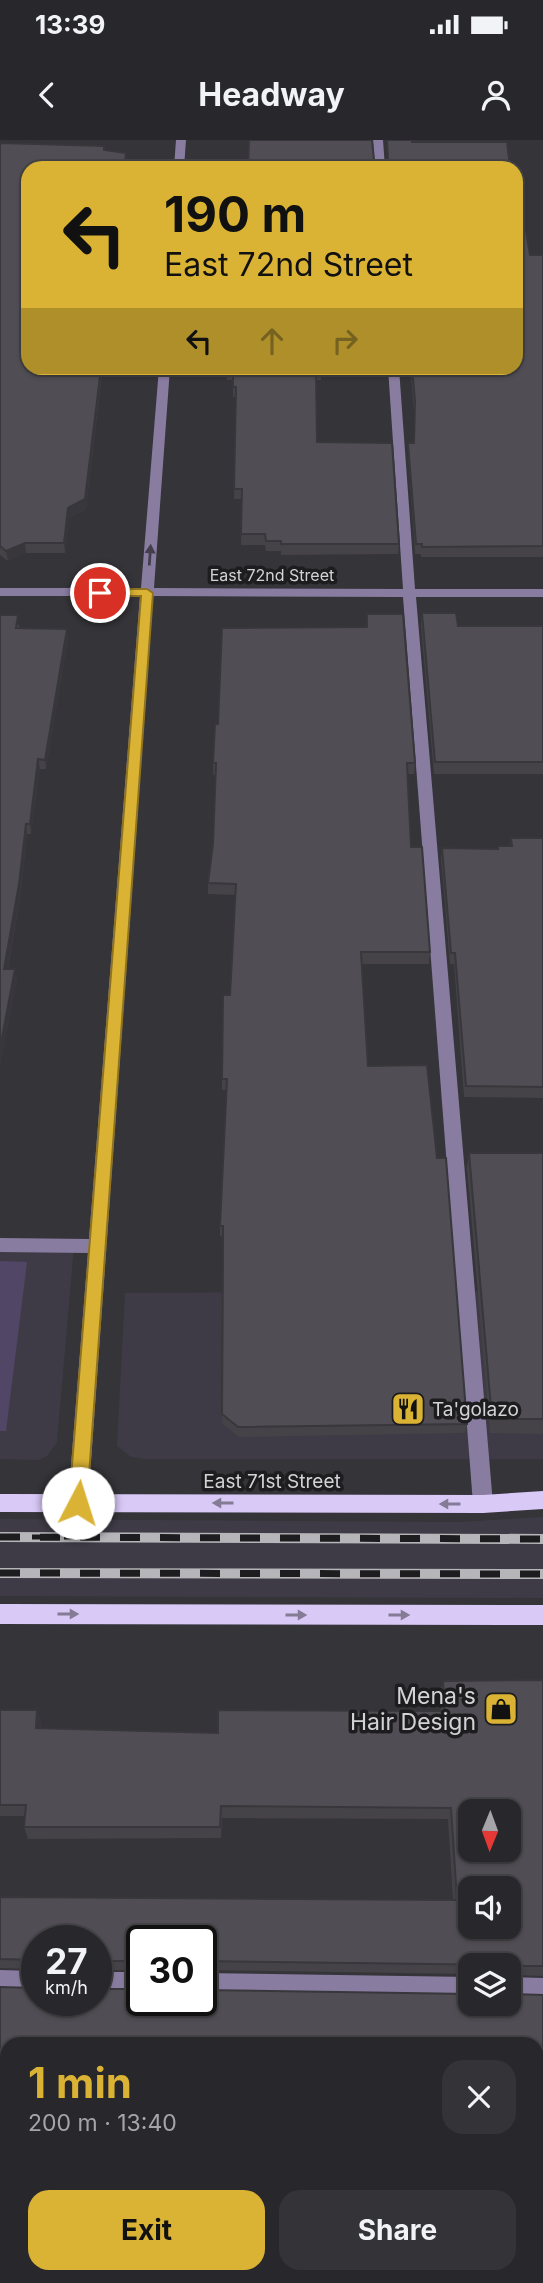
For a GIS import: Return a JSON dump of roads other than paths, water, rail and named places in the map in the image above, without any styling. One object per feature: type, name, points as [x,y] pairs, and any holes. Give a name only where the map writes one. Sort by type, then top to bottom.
[{"type":"main road","name":"East 71st Street","points":[[0,1503],[483,1504],[543,1500]]},
{"type":"main road","points":[[0,1614],[543,1615]]},
{"type":"street","points":[[180,161],[181,140]]},
{"type":"street","points":[[378,140],[380,161]]},
{"type":"street","points":[[78,1503],[163,375]]},
{"type":"street","points":[[394,375],[409,593],[483,1504]]},
{"type":"street","name":"East 72nd Street","points":[[0,592],[543,593]]},
{"type":"street","points":[[0,1245],[97,1246]]},
{"type":"street","points":[[0,1982],[21,1983]]},
{"type":"street","points":[[217,1985],[458,1989]]},
{"type":"street","points":[[521,1989],[543,1990]]},
{"type":"railway","points":[[87,1537],[0,1537],[543,1539]]},
{"type":"railway","points":[[0,1573],[543,1574]]},
{"type":"place","name":"Ta'golazo","points":[[408,1409]]},
{"type":"place","name":"Mena's Hair Design","points":[[501,1709]]}]
